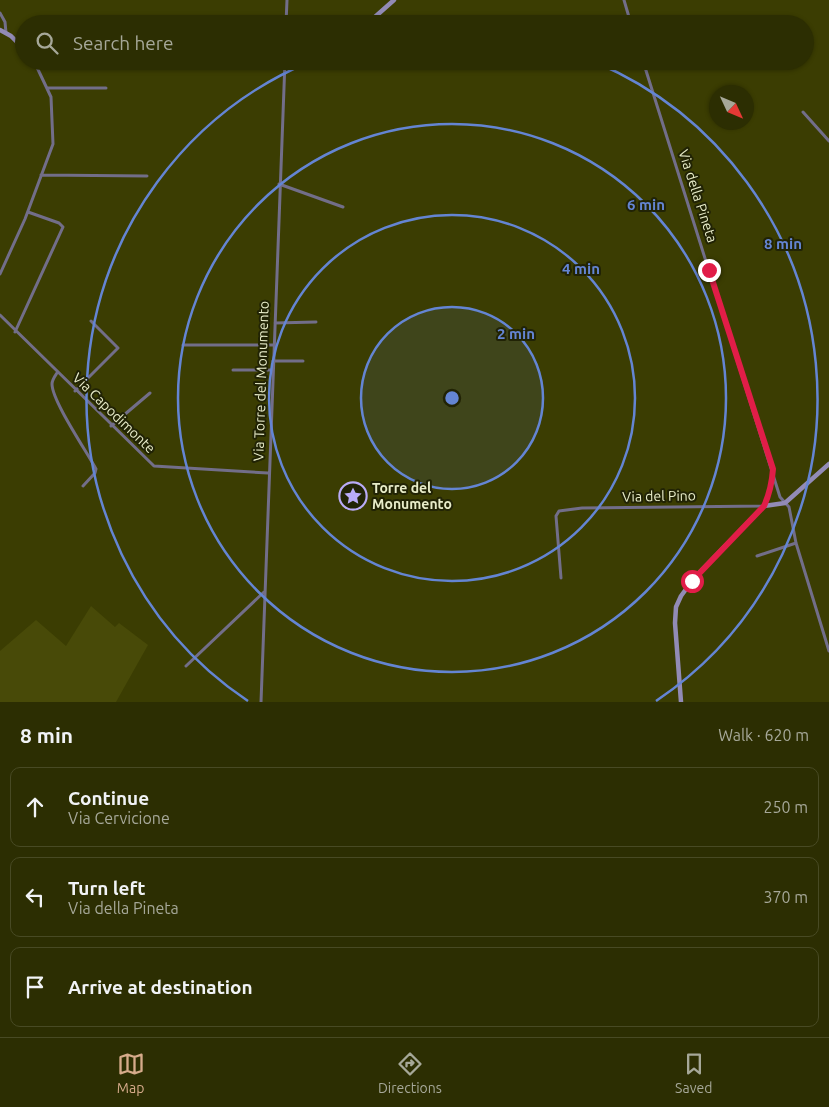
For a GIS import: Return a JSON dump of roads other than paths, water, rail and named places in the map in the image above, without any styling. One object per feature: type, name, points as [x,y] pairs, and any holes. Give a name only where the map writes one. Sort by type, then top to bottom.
[{"type":"street","points":[[286,15],[287,0]]},
{"type":"street","points":[[377,15],[394,0]]},
{"type":"street","points":[[624,0],[628,15]]},
{"type":"street","points":[[0,13],[6,24],[6,33]]},
{"type":"street","points":[[0,30],[15,41]]},
{"type":"street","points":[[0,272],[28,212],[50,154],[54,138],[52,102],[48,88],[39,70]]},
{"type":"street","name":"Via Torre del Monumento","points":[[261,702],[268,473],[285,70]]},
{"type":"street","name":"Via della Pineta","points":[[646,70],[780,496],[789,508],[796,543],[829,651]]},
{"type":"street","points":[[48,88],[106,88]]},
{"type":"street","points":[[803,112],[829,141]]},
{"type":"street","points":[[41,175],[146,176]]},
{"type":"street","points":[[279,184],[343,207]]},
{"type":"street","points":[[16,332],[63,227],[60,223],[28,212]]},
{"type":"street","name":"Via Capodimonte","points":[[0,315],[75,391],[155,467],[268,473]]},
{"type":"street","points":[[75,391],[118,348],[91,321]]},
{"type":"street","points":[[275,323],[316,322]]},
{"type":"street","points":[[183,345],[274,345]]},
{"type":"street","points":[[274,360],[303,361]]},
{"type":"street","points":[[233,370],[273,370]]},
{"type":"street","points":[[57,373],[52,382],[54,390],[70,426],[96,469],[83,486]]},
{"type":"street","points":[[111,426],[150,393]]},
{"type":"street","points":[[764,506],[785,503],[829,464]]},
{"type":"street","points":[[681,702],[675,626],[678,600],[697,575],[764,506],[771,488],[773,469]]},
{"type":"street","name":"Via del Pino","points":[[561,578],[556,513],[563,510],[579,508],[764,506]]},
{"type":"street","points":[[757,556],[796,543]]},
{"type":"street","points":[[186,666],[264,592]]},
{"type":"place","name":"Torre del Monumento","points":[[353,496]]}]
